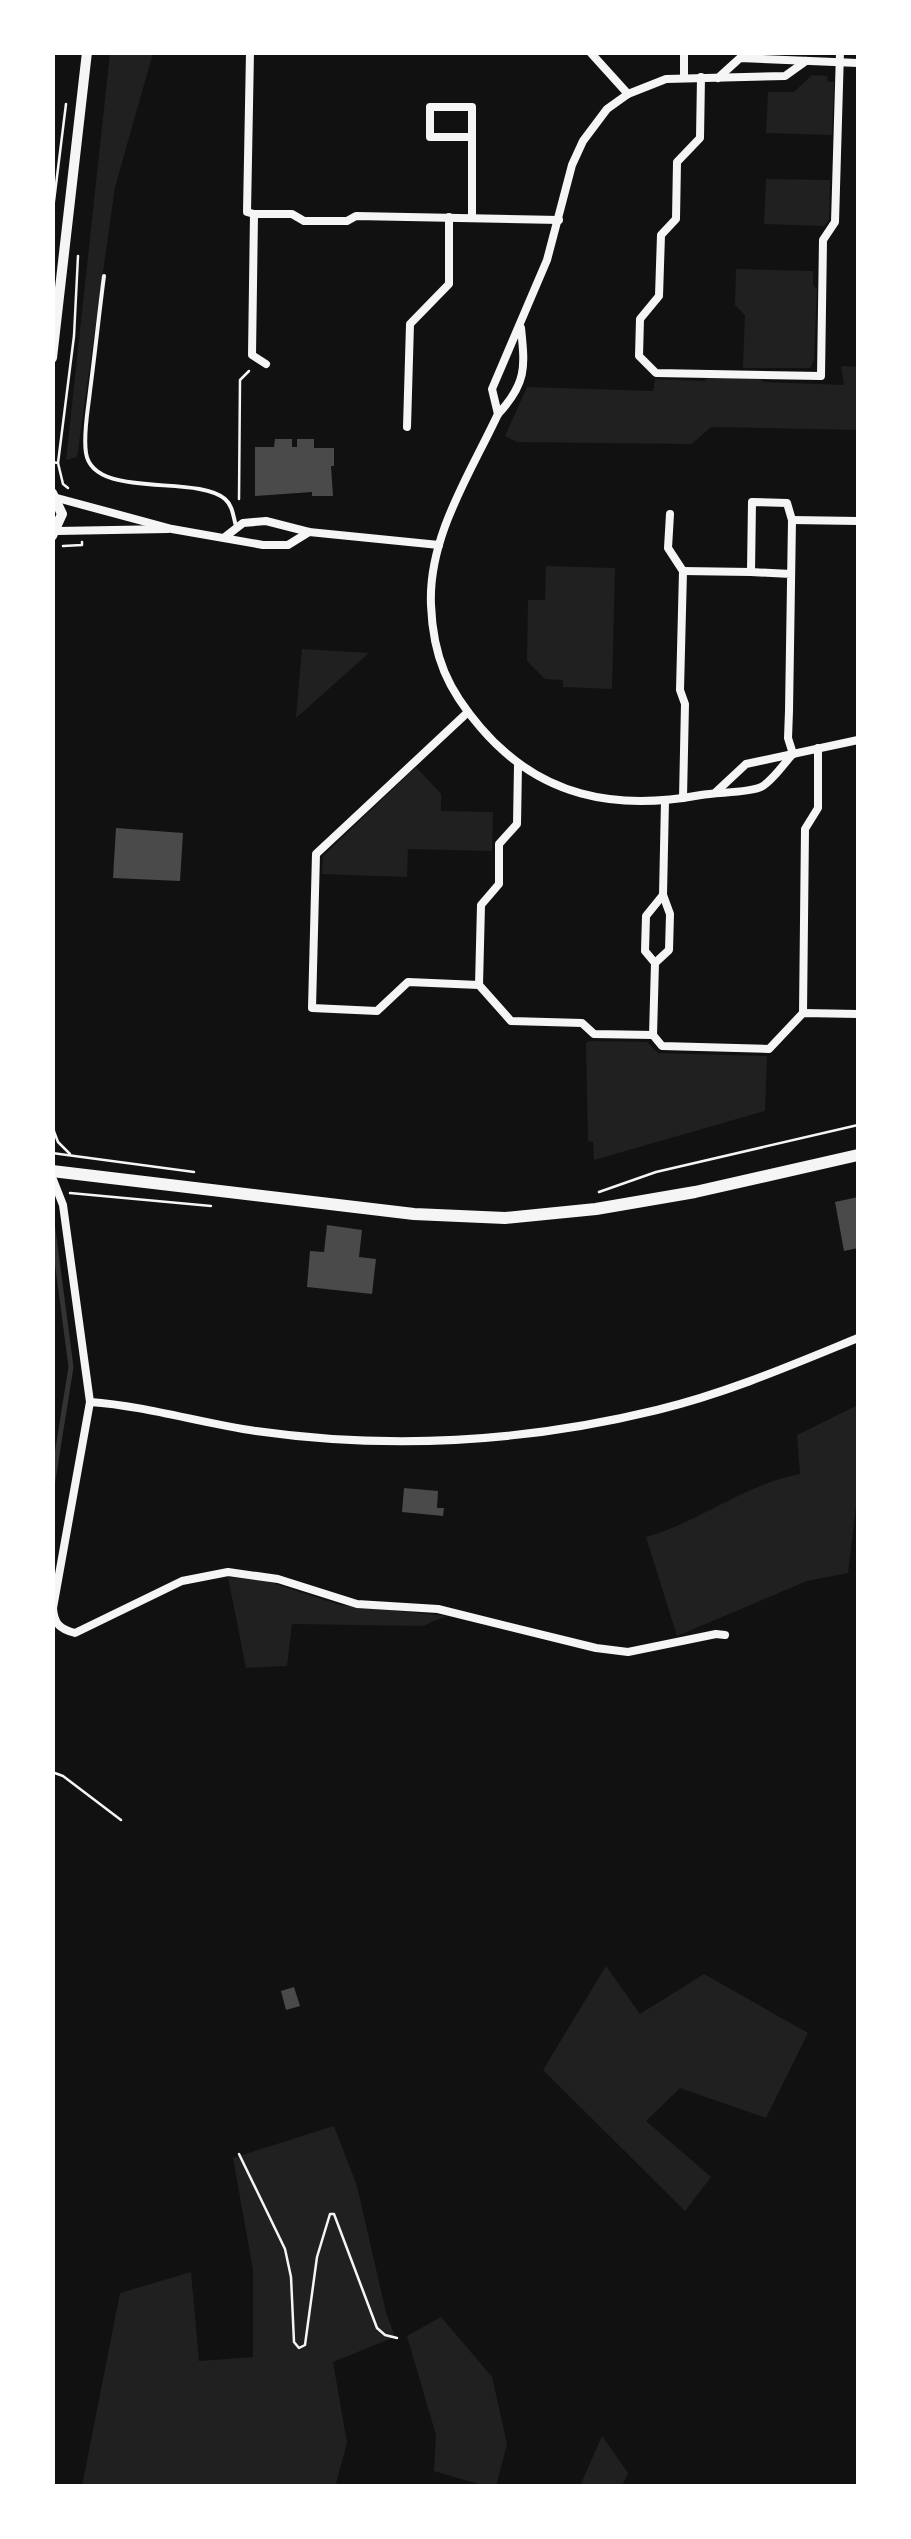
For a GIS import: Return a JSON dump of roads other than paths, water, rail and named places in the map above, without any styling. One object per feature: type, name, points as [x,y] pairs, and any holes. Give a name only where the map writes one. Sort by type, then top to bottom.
[{"type":"main road","points":[[52,1174],[414,1214],[505,1218],[596,1209],[695,1192],[858,1156]]},
{"type":"street","points":[[52,358],[88,52]]},
{"type":"street","points":[[250,52],[247,212],[292,214],[304,221],[347,221],[356,216],[559,220]]},
{"type":"street","points":[[590,52],[628,94]]},
{"type":"street","points":[[684,52],[684,78]]},
{"type":"street","points":[[701,77],[700,138],[677,162],[676,219],[661,235],[659,296],[640,319],[639,356],[656,372],[821,376],[822,240],[835,222],[840,57]]},
{"type":"street","points":[[718,78],[740,58],[806,61],[840,57],[858,63]]},
{"type":"street","points":[[498,414],[492,389],[520,328],[559,220],[572,166],[583,142],[607,109],[654,82],[785,76],[806,61]]},
{"type":"street","points":[[472,138],[430,137],[430,106],[472,106],[472,138],[472,218]]},
{"type":"street","points":[[254,214],[252,355],[266,364]]},
{"type":"street","points":[[407,427],[410,324],[449,284],[449,217]]},
{"type":"street","points":[[520,328],[525,370],[498,414],[439,545],[431,579],[431,610],[443,676],[468,712],[518,766],[544,780],[593,797],[666,801],[762,787],[793,754]]},
{"type":"street","points":[[55,496],[172,529],[281,546],[310,532]]},
{"type":"street","points":[[55,496],[62,514],[55,534],[172,529]]},
{"type":"street","points":[[751,572],[752,502],[787,503],[792,520],[788,738],[793,754]]},
{"type":"street","points":[[670,514],[668,548],[683,571],[683,798]]},
{"type":"street","points":[[792,520],[858,521]]},
{"type":"street","points":[[225,537],[240,524],[266,521],[310,532],[439,545]]},
{"type":"street","points":[[683,571],[791,574]]},
{"type":"street","points":[[468,712],[316,854],[312,1008],[377,1011],[408,982],[479,985]]},
{"type":"street","points":[[716,792],[746,764],[858,740]]},
{"type":"street","points":[[663,895],[646,916],[645,952],[655,963],[653,1035],[662,1046],[769,1049],[803,1013],[805,829],[818,808],[818,748]]},
{"type":"street","points":[[518,766],[516,824],[499,844],[498,884],[481,905],[479,985],[511,1021],[582,1024],[594,1034],[653,1035]]},
{"type":"street","points":[[655,963],[669,950],[670,914],[663,895],[666,801]]},
{"type":"street","points":[[803,1013],[858,1014]]},
{"type":"street","points":[[52,1174],[63,1205],[90,1402],[53,1608],[54,1620],[62,1630],[75,1633],[182,1581],[228,1572],[278,1579],[357,1604],[411,1606],[472,1616],[585,1646],[628,1652],[716,1634],[725,1636]]},
{"type":"street","points":[[90,1402],[138,1406],[254,1431],[389,1442],[460,1441],[558,1431],[659,1410],[749,1382],[858,1338]]},
{"type":"lane","points":[[104,276],[87,417],[86,454],[92,466],[97,472],[128,482],[199,489],[220,495],[240,524]]},
{"type":"waterway","points":[[52,1222],[71,1367],[52,1486]]}]
